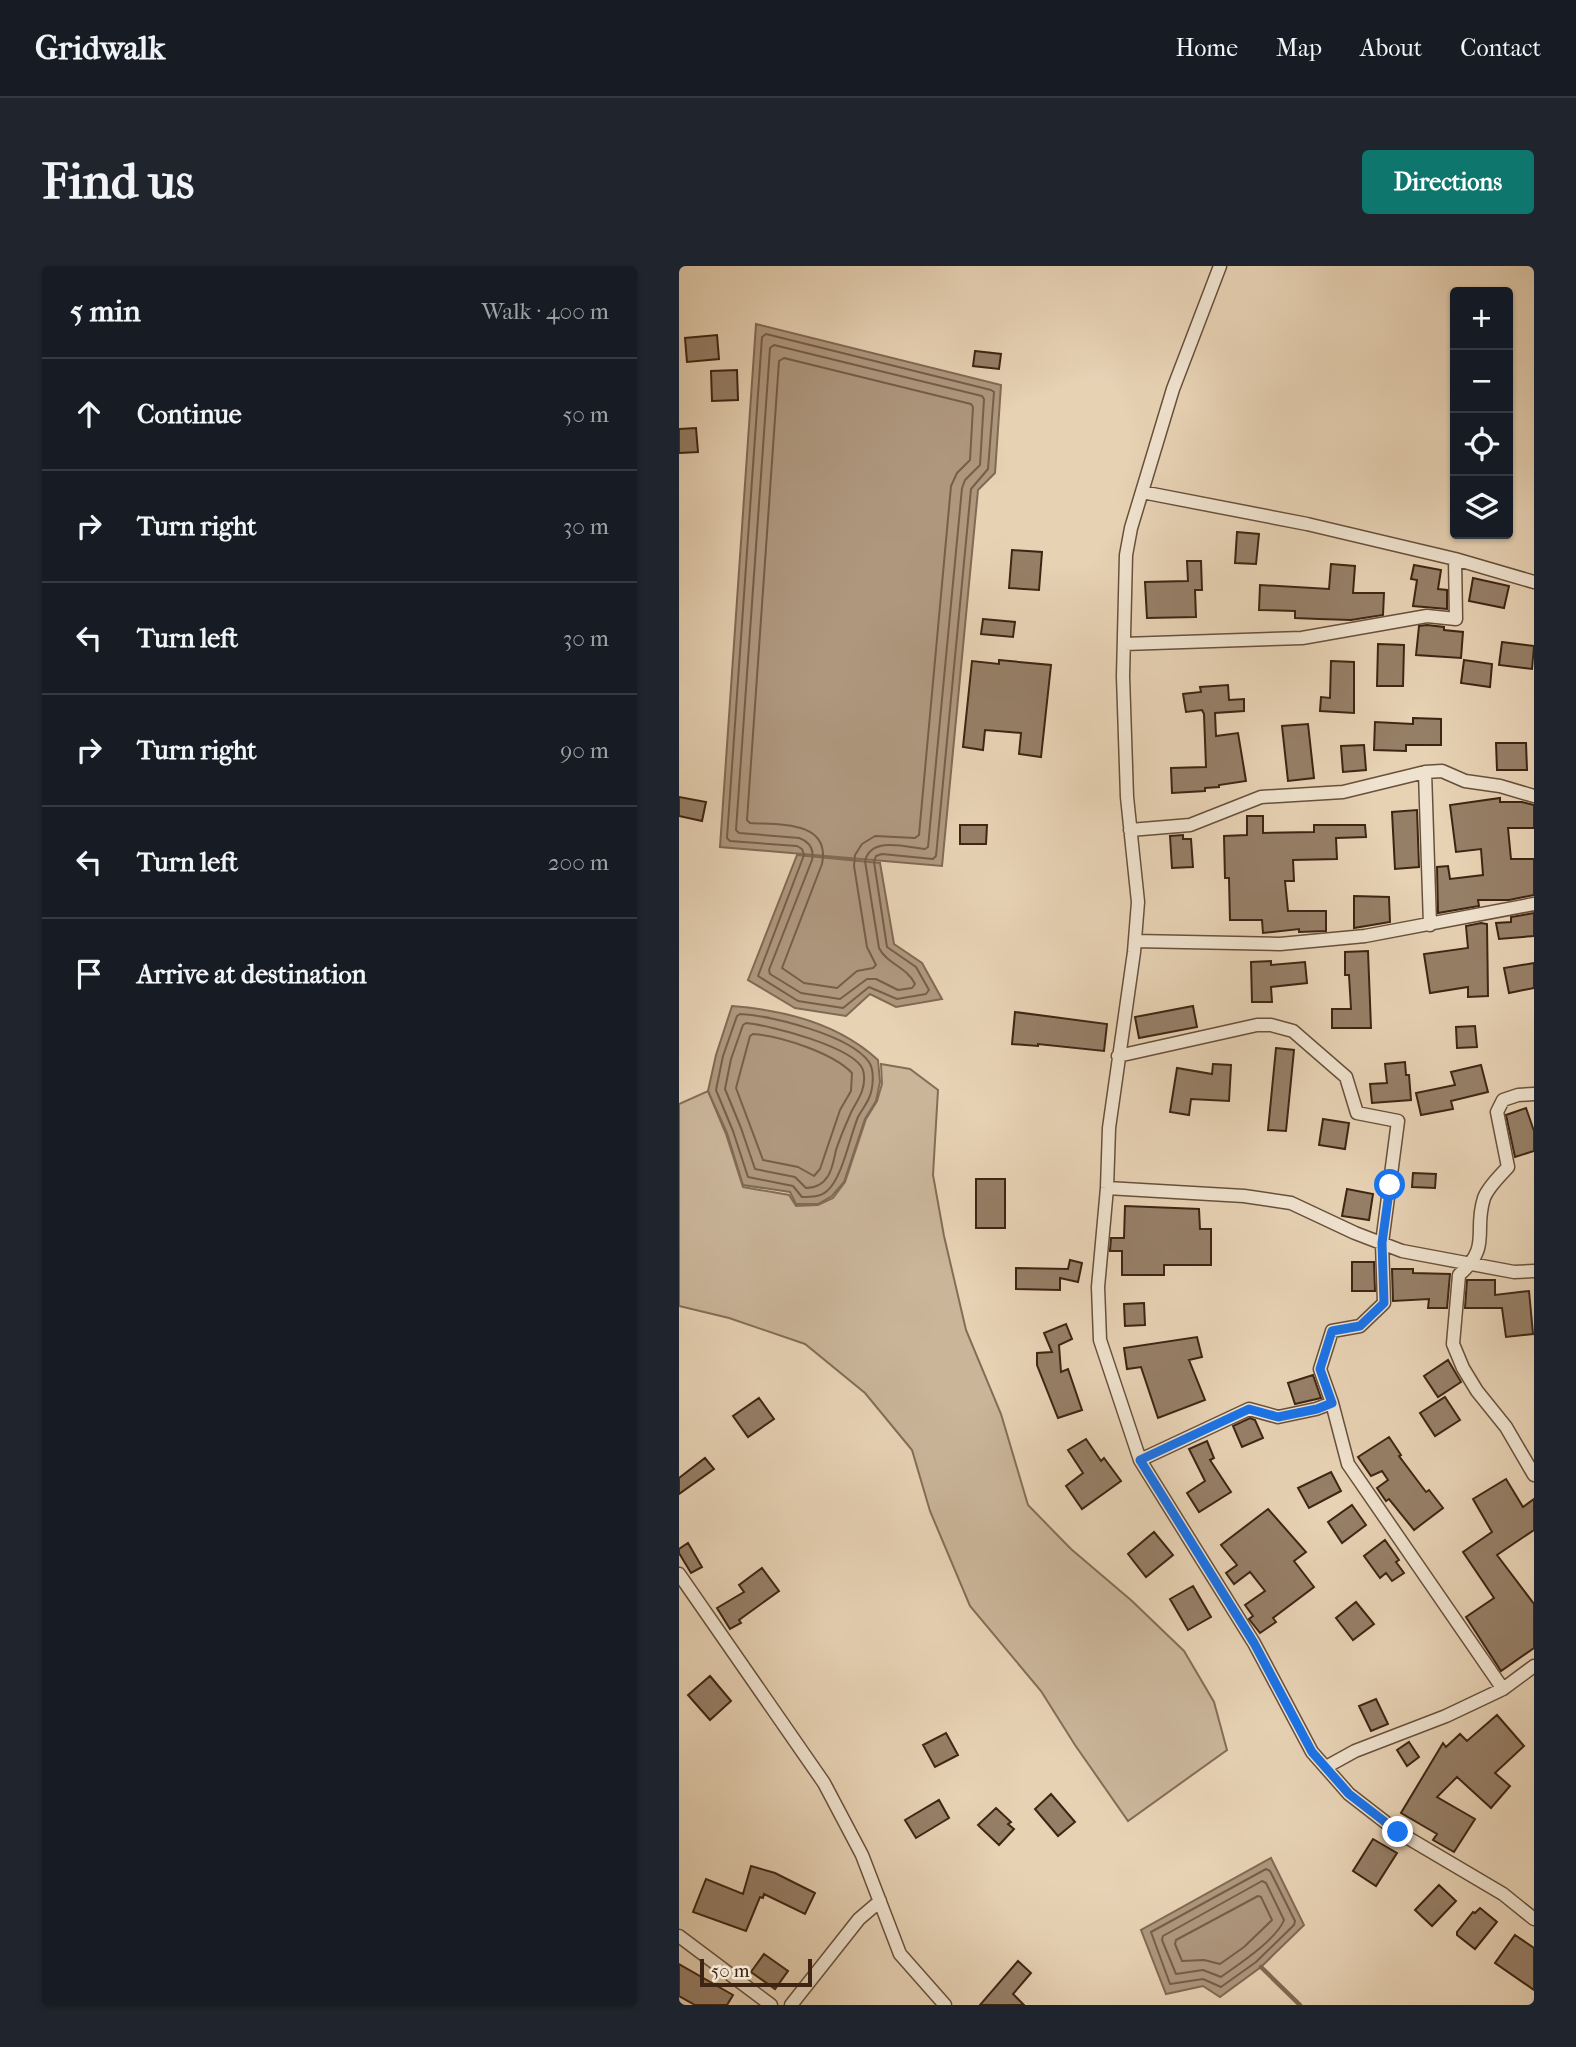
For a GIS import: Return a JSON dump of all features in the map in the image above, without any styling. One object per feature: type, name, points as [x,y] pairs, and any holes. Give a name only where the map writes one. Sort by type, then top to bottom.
[{"type":"street","points":[[1220,266],[1173,388],[1131,528],[1126,555],[1126,783],[1138,902],[1109,1128],[1107,1188],[1098,1287],[1100,1340],[1140,1460],[1254,1643],[1312,1752],[1349,1794],[1398,1832],[1503,1894],[1534,1919]]},
{"type":"street","points":[[1142,492],[1307,524],[1455,559],[1534,582]]},
{"type":"street","points":[[1124,644],[1302,638],[1427,616],[1456,620],[1455,559]]},
{"type":"street","points":[[1131,830],[1190,825],[1261,797],[1343,792],[1425,772],[1442,771],[1465,780],[1534,796]]},
{"type":"street","points":[[1425,772],[1430,925]]},
{"type":"street","points":[[1135,941],[1280,944],[1366,936],[1534,904]]},
{"type":"street","points":[[1118,1056],[1257,1025],[1271,1025],[1293,1031],[1346,1077],[1357,1113],[1398,1121],[1382,1243],[1384,1303],[1360,1326],[1332,1331],[1320,1369],[1349,1464],[1503,1689]]},
{"type":"street","points":[[1534,1094],[1503,1100],[1497,1112],[1508,1167],[1485,1195],[1481,1212],[1480,1242],[1473,1263],[1459,1276],[1453,1344],[1477,1391],[1506,1427],[1534,1475]]},
{"type":"street","points":[[1107,1188],[1244,1196],[1291,1203],[1355,1233],[1402,1251],[1514,1272],[1534,1271]]},
{"type":"street","points":[[1140,1460],[1249,1409],[1278,1417],[1332,1403]]},
{"type":"street","points":[[681,1581],[824,1783],[862,1856],[900,1954],[945,2005]]},
{"type":"street","points":[[1326,1767],[1355,1751],[1445,1716],[1503,1689],[1534,1666]]},
{"type":"street","points":[[791,2005],[859,1919],[880,1901]]},
{"type":"street","points":[[679,1936],[771,2005]]},
{"type":"shaded area","points":[[881,1064],[910,1069],[938,1090],[933,1175],[944,1236],[966,1330],[1001,1414],[1028,1505],[1071,1549],[1132,1601],[1184,1651],[1214,1702],[1227,1750],[1128,1821],[1041,1691],[970,1606],[930,1511],[912,1450],[865,1393],[805,1344],[729,1318],[679,1306],[679,1104],[708,1091],[726,1134],[743,1187],[789,1195],[796,1206],[818,1205],[833,1198],[845,1182],[866,1119],[877,1101],[882,1084]]},
{"type":"water","points":[[756,324],[1001,385],[995,473],[978,490],[942,866],[720,847]]},
{"type":"water","points":[[797,855],[880,863],[894,944],[922,963],[942,999],[896,1007],[870,994],[846,1016],[795,1008],[748,980]]},
{"type":"water","points":[[732,1006],[771,1011],[810,1021],[846,1037],[878,1060],[880,1082],[876,1101],[865,1119],[844,1182],[832,1196],[818,1204],[796,1204],[790,1192],[743,1185],[727,1133],[708,1091]]},
{"type":"water","points":[[1271,1858],[1304,1925],[1261,1967],[1220,1997],[1203,1986],[1166,1994],[1141,1930]]},
{"type":"building","points":[[717,335],[719,359],[687,362],[685,338]]},
{"type":"building","points":[[975,351],[1001,354],[999,369],[973,366]]},
{"type":"building","points":[[737,370],[738,400],[712,401],[711,371]]},
{"type":"building","points":[[696,428],[698,452],[679,453],[679,429]]},
{"type":"building","points":[[1237,532],[1259,534],[1256,564],[1235,563]]},
{"type":"building","points":[[1012,550],[1042,552],[1039,590],[1009,588]]},
{"type":"building","points":[[1187,561],[1201,561],[1202,590],[1195,590],[1196,617],[1147,618],[1145,582],[1188,581]]},
{"type":"building","points":[[1331,564],[1355,566],[1353,593],[1384,593],[1383,615],[1351,620],[1319,619],[1295,618],[1295,611],[1259,610],[1260,585],[1329,589]]},
{"type":"building","points":[[1414,565],[1441,570],[1438,589],[1447,590],[1447,609],[1413,606],[1417,580],[1411,579]]},
{"type":"building","points":[[1473,578],[1509,586],[1504,608],[1469,601]]},
{"type":"building","points":[[983,619],[1015,622],[1013,637],[981,634]]},
{"type":"building","points":[[1419,626],[1463,632],[1461,658],[1416,655]]},
{"type":"building","points":[[1502,642],[1534,646],[1532,669],[1499,665]]},
{"type":"building","points":[[1378,644],[1404,645],[1403,686],[1377,686]]},
{"type":"building","points":[[999,660],[1051,665],[1041,757],[1019,754],[1021,733],[985,730],[983,750],[963,747],[972,661],[999,664]]},
{"type":"building","points":[[1464,660],[1492,664],[1490,687],[1461,683]]},
{"type":"building","points":[[1331,661],[1354,662],[1354,713],[1320,711],[1321,697],[1330,698]]},
{"type":"building","points":[[1228,685],[1229,700],[1244,699],[1244,711],[1215,713],[1216,736],[1238,733],[1246,781],[1205,788],[1205,791],[1172,793],[1171,768],[1206,767],[1204,714],[1202,710],[1186,712],[1183,694],[1201,692],[1200,687]]},
{"type":"building","points":[[1413,718],[1441,719],[1441,745],[1406,745],[1406,751],[1374,750],[1375,722],[1413,724]]},
{"type":"building","points":[[1308,724],[1314,778],[1288,781],[1282,726]]},
{"type":"building","points":[[1496,743],[1526,743],[1527,770],[1497,770]]},
{"type":"building","points":[[1364,745],[1366,770],[1343,772],[1341,746]]},
{"type":"building","points":[[679,797],[706,802],[702,821],[679,816]]},
{"type":"building","points":[[1500,798],[1500,802],[1534,805],[1534,828],[1508,828],[1511,859],[1534,859],[1534,895],[1509,900],[1478,900],[1479,906],[1438,913],[1437,867],[1448,866],[1450,879],[1483,875],[1481,849],[1456,852],[1450,805]]},
{"type":"building","points":[[1417,810],[1419,867],[1395,869],[1392,812]]},
{"type":"building","points":[[1247,816],[1263,816],[1263,833],[1314,832],[1314,825],[1365,825],[1366,837],[1336,838],[1337,859],[1293,860],[1294,881],[1285,881],[1288,911],[1326,911],[1326,931],[1299,932],[1299,929],[1263,933],[1262,920],[1230,920],[1224,836],[1247,835]]},
{"type":"building","points":[[960,825],[987,825],[986,844],[960,844]]},
{"type":"building","points":[[1183,835],[1183,839],[1191,839],[1193,867],[1172,868],[1170,836]]},
{"type":"building","points":[[1354,896],[1389,897],[1390,922],[1354,928]]},
{"type":"building","points":[[1534,913],[1534,936],[1499,939],[1496,923],[1511,922],[1511,917]]},
{"type":"building","points":[[1487,924],[1488,996],[1468,997],[1468,987],[1430,993],[1424,954],[1468,948],[1466,926]]},
{"type":"building","points":[[1368,951],[1371,1028],[1332,1028],[1332,1009],[1351,1009],[1349,975],[1345,975],[1345,952]]},
{"type":"building","points":[[1271,961],[1271,965],[1305,962],[1307,983],[1271,987],[1272,1002],[1252,1002],[1251,962]]},
{"type":"building","points":[[1534,963],[1534,988],[1509,993],[1504,968]]},
{"type":"building","points":[[1193,1006],[1197,1027],[1139,1038],[1135,1017]]},
{"type":"building","points":[[1015,1012],[1107,1024],[1104,1051],[1012,1044]]},
{"type":"building","points":[[1475,1026],[1477,1047],[1457,1048],[1456,1027]]},
{"type":"building","points":[[1276,1048],[1294,1050],[1286,1131],[1268,1130]]},
{"type":"building","points":[[1405,1062],[1411,1100],[1372,1103],[1370,1084],[1387,1083],[1385,1064]]},
{"type":"building","points":[[1213,1064],[1231,1065],[1229,1101],[1191,1099],[1189,1115],[1170,1112],[1177,1068],[1212,1074]]},
{"type":"building","points":[[1481,1065],[1488,1092],[1451,1101],[1453,1109],[1421,1115],[1416,1093],[1455,1085],[1451,1072]]},
{"type":"building","points":[[1526,1108],[1534,1131],[1534,1151],[1515,1157],[1506,1115]]},
{"type":"building","points":[[1323,1119],[1349,1123],[1345,1149],[1319,1145]]},
{"type":"building","points":[[1413,1173],[1436,1174],[1435,1188],[1412,1187]]},
{"type":"building","points":[[976,1179],[1005,1179],[1005,1228],[976,1228]]},
{"type":"building","points":[[1347,1189],[1373,1194],[1369,1220],[1342,1216]]},
{"type":"building","points":[[1125,1206],[1199,1209],[1200,1229],[1211,1229],[1211,1265],[1164,1265],[1164,1275],[1122,1275],[1122,1251],[1110,1251],[1111,1238],[1124,1238]]},
{"type":"building","points":[[1070,1260],[1082,1263],[1078,1282],[1060,1278],[1060,1290],[1016,1289],[1016,1268],[1068,1269]]},
{"type":"building","points":[[1352,1262],[1374,1262],[1375,1291],[1352,1291]]},
{"type":"building","points":[[1392,1269],[1413,1269],[1413,1273],[1450,1274],[1447,1308],[1428,1308],[1429,1299],[1393,1301]]},
{"type":"building","points":[[1467,1280],[1495,1280],[1495,1295],[1529,1291],[1533,1334],[1506,1337],[1502,1308],[1465,1308]]},
{"type":"building","points":[[1144,1303],[1145,1325],[1125,1326],[1124,1304]]},
{"type":"building","points":[[1066,1324],[1072,1339],[1059,1345],[1061,1372],[1068,1369],[1082,1410],[1058,1418],[1037,1365],[1037,1353],[1052,1352],[1044,1333]]},
{"type":"building","points":[[1197,1337],[1202,1357],[1189,1360],[1205,1400],[1158,1418],[1141,1367],[1127,1369],[1124,1348]]},
{"type":"building","points":[[1448,1360],[1461,1382],[1438,1397],[1424,1376]]},
{"type":"building","points":[[1313,1375],[1321,1398],[1295,1404],[1288,1383]]},
{"type":"building","points":[[1445,1397],[1460,1420],[1435,1436],[1420,1413]]},
{"type":"building","points":[[759,1398],[774,1419],[748,1437],[733,1416]]},
{"type":"building","points":[[1250,1418],[1255,1420],[1263,1438],[1242,1447],[1233,1426]]},
{"type":"building","points":[[1389,1437],[1401,1455],[1399,1456],[1426,1492],[1429,1490],[1443,1508],[1414,1530],[1377,1488],[1388,1480],[1382,1471],[1371,1476],[1358,1457]]},
{"type":"building","points":[[1086,1439],[1101,1461],[1104,1458],[1121,1481],[1082,1509],[1066,1486],[1083,1473],[1068,1450]]},
{"type":"building","points":[[1207,1441],[1214,1458],[1210,1460],[1231,1492],[1199,1512],[1187,1493],[1205,1481],[1189,1449]]},
{"type":"building","points":[[705,1458],[714,1469],[679,1494],[679,1478]]},
{"type":"building","points":[[1331,1472],[1341,1491],[1309,1508],[1298,1488]]},
{"type":"building","points":[[1506,1479],[1523,1507],[1534,1499],[1534,1530],[1497,1555],[1534,1604],[1534,1648],[1501,1671],[1466,1617],[1494,1598],[1463,1552],[1492,1532],[1473,1499]]},
{"type":"building","points":[[1352,1505],[1366,1525],[1342,1543],[1328,1522]]},
{"type":"building","points":[[1268,1509],[1306,1552],[1294,1561],[1314,1587],[1273,1618],[1276,1622],[1260,1633],[1249,1619],[1253,1616],[1245,1605],[1265,1591],[1250,1572],[1234,1584],[1226,1573],[1237,1565],[1221,1545]]},
{"type":"building","points":[[1154,1532],[1173,1555],[1146,1577],[1128,1554]]},
{"type":"building","points":[[1385,1540],[1399,1560],[1396,1562],[1404,1573],[1392,1581],[1386,1573],[1380,1578],[1364,1556]]},
{"type":"building","points":[[688,1543],[702,1567],[691,1573],[679,1553],[679,1549]]},
{"type":"building","points":[[762,1568],[779,1591],[730,1629],[717,1608],[744,1592],[739,1585]]},
{"type":"building","points":[[1193,1586],[1211,1617],[1188,1630],[1170,1599]]},
{"type":"building","points":[[1356,1602],[1374,1624],[1353,1640],[1336,1618]]},
{"type":"building","points":[[710,1676],[731,1701],[710,1720],[688,1695]]},
{"type":"building","points":[[1376,1699],[1388,1724],[1371,1731],[1359,1706]]},
{"type":"building","points":[[1497,1715],[1524,1746],[1495,1773],[1510,1786],[1491,1808],[1457,1777],[1437,1797],[1475,1819],[1454,1852],[1433,1840],[1437,1834],[1401,1813],[1443,1743],[1446,1747],[1460,1734],[1467,1741]]},
{"type":"building","points":[[946,1733],[958,1755],[935,1767],[923,1745]]},
{"type":"building","points":[[1409,1742],[1419,1757],[1407,1766],[1397,1750]]},
{"type":"building","points":[[1051,1794],[1075,1822],[1058,1836],[1035,1809]]},
{"type":"building","points":[[939,1800],[949,1818],[916,1838],[905,1820]]},
{"type":"building","points":[[996,1808],[1011,1822],[1008,1824],[1014,1829],[999,1845],[978,1825]]},
{"type":"building","points":[[1373,1839],[1397,1853],[1376,1886],[1353,1871]]},
{"type":"building","points":[[751,1866],[775,1873],[815,1893],[805,1914],[764,1894],[763,1898],[760,1897],[746,1931],[693,1912],[706,1879],[743,1894]]},
{"type":"building","points":[[1439,1885],[1456,1901],[1432,1926],[1415,1910]]},
{"type":"building","points":[[1480,1908],[1497,1922],[1475,1949],[1457,1935],[1457,1932],[1473,1912]]},
{"type":"building","points":[[1515,1935],[1534,1948],[1534,1990],[1495,1963]]},
{"type":"building","points":[[764,1954],[788,1971],[775,1989],[751,1972]]},
{"type":"building","points":[[1018,1961],[1031,1973],[1013,1994],[1024,2005],[980,2005]]},
{"type":"building","points":[[679,1964],[733,1995],[727,2005],[695,2005],[679,1996]]},
{"type":"waterway","points":[[1261,1967],[1300,2005]]},
{"type":"route","points":[[1390,1185],[1382,1243],[1384,1303],[1360,1326],[1332,1331],[1320,1369],[1332,1403],[1278,1417],[1249,1409],[1140,1460],[1254,1643],[1312,1752],[1349,1794],[1398,1832]]}]
